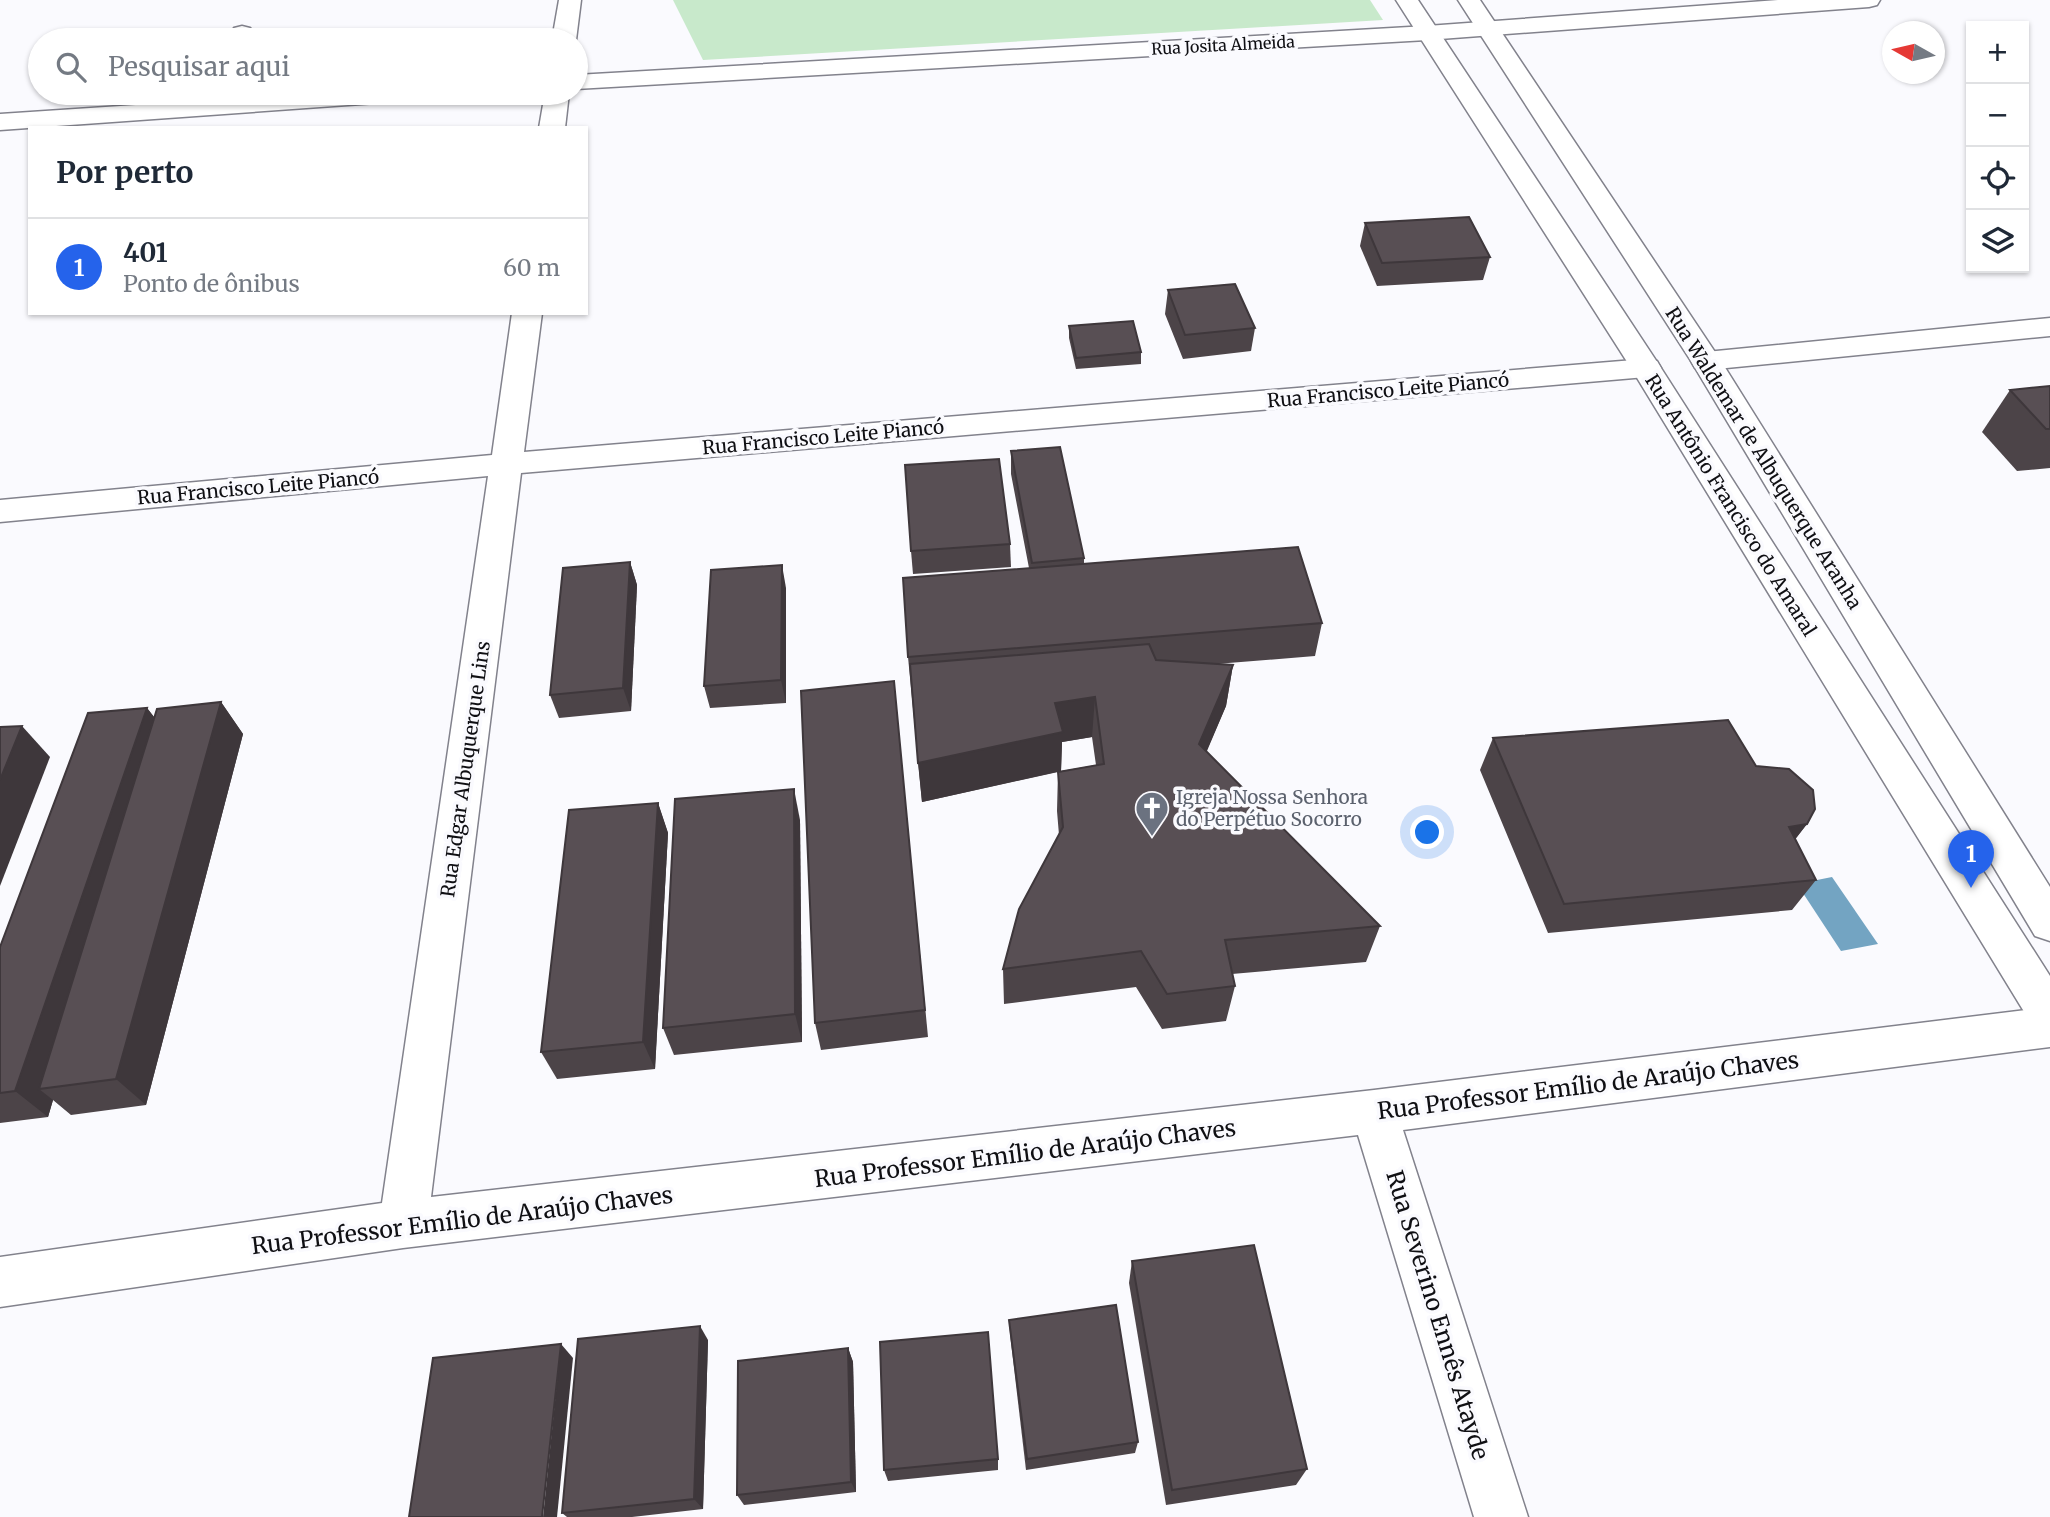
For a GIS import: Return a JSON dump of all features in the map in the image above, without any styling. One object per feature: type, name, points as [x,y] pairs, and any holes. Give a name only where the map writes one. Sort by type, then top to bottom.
[{"type":"street","points":[[566,28],[570,0]]},
{"type":"street","name":"Rua Antônio Francisco do Amaral","points":[[1407,0],[1646,368],[2050,1014]]},
{"type":"street","name":"Rua Waldemar de Albuquerque Aranha","points":[[1469,0],[1706,361],[2050,923]]},
{"type":"street","name":"Rua Josita Almeida","points":[[588,81],[1427,33],[1869,0]]},
{"type":"street","points":[[0,122],[159,105]]},
{"type":"street","points":[[552,126],[555,105]]},
{"type":"street","name":"Rua Edgar Albuquerque Lins","points":[[403,1224],[527,315]]},
{"type":"street","points":[[1706,361],[2050,327]]},
{"type":"street","name":"Rua Francisco Leite Piancó","points":[[0,511],[506,464],[1646,368]]},
{"type":"street","name":"Rua Professor Emílio de Araújo Chaves","points":[[0,1282],[403,1224],[1374,1112],[2050,1027]]},
{"type":"street","name":"Rua Severino Ennês Atayde","points":[[1374,1112],[1501,1517]]},
{"type":"green space","points":[[673,0],[1370,0],[1383,20],[703,60]]},
{"type":"water","points":[[1832,877],[1878,944],[1841,951],[1797,884]]},
{"type":"building","points":[[1469,217],[1490,257],[1382,263],[1365,223]]},
{"type":"building","points":[[1235,284],[1255,328],[1185,335],[1168,290]]},
{"type":"building","points":[[1133,321],[1141,352],[1076,358],[1069,326]]},
{"type":"building","points":[[2050,386],[2050,429],[2046,429],[2010,390]]},
{"type":"building","points":[[1060,447],[1084,558],[1032,563],[1011,451]]},
{"type":"building","points":[[999,459],[1010,544],[911,551],[905,465]]},
{"type":"building","points":[[1298,547],[1322,623],[908,657],[903,578]]},
{"type":"building","points":[[630,562],[623,688],[550,695],[563,568]]},
{"type":"building","points":[[782,565],[781,680],[704,686],[711,570]]},
{"type":"building","name":"Igreja Nossa Senhora do Perpétuo Socorro","points":[[1149,644],[1156,660],[1233,665],[1199,744],[1380,926],[1225,940],[1235,986],[1167,994],[1141,951],[1003,969],[1019,909],[1063,827],[1058,772],[1104,764],[1095,697],[1055,703],[1063,732],[918,763],[910,664]]},
{"type":"building","points":[[894,681],[925,1010],[815,1023],[801,691]]},
{"type":"building","points":[[221,702],[116,1079],[39,1089],[157,709]]},
{"type":"building","points":[[147,708],[15,1091],[0,1093],[0,947],[88,713]]},
{"type":"building","points":[[1728,720],[1756,766],[1789,769],[1813,790],[1815,809],[1807,824],[1789,827],[1816,880],[1564,904],[1493,738]]},
{"type":"building","points":[[22,726],[0,780],[0,727]]},
{"type":"building","points":[[794,789],[795,1014],[663,1028],[675,799]]},
{"type":"building","points":[[658,803],[643,1042],[541,1052],[569,810]]},
{"type":"building","points":[[1254,1245],[1307,1469],[1172,1490],[1132,1261]]},
{"type":"building","points":[[1116,1305],[1138,1442],[1027,1459],[1009,1320]]},
{"type":"building","points":[[700,1326],[694,1499],[562,1513],[578,1339]]},
{"type":"building","points":[[988,1332],[998,1459],[884,1470],[880,1342]]},
{"type":"building","points":[[561,1344],[542,1517],[409,1517],[433,1358]]},
{"type":"building","points":[[848,1348],[851,1482],[737,1495],[738,1361]]},
{"type":"place","name":"Igreja Nossa Senhora do Perpétuo Socorro","points":[[1152,838]]},
{"type":"place","name":"401","points":[[1971,888]]}]
